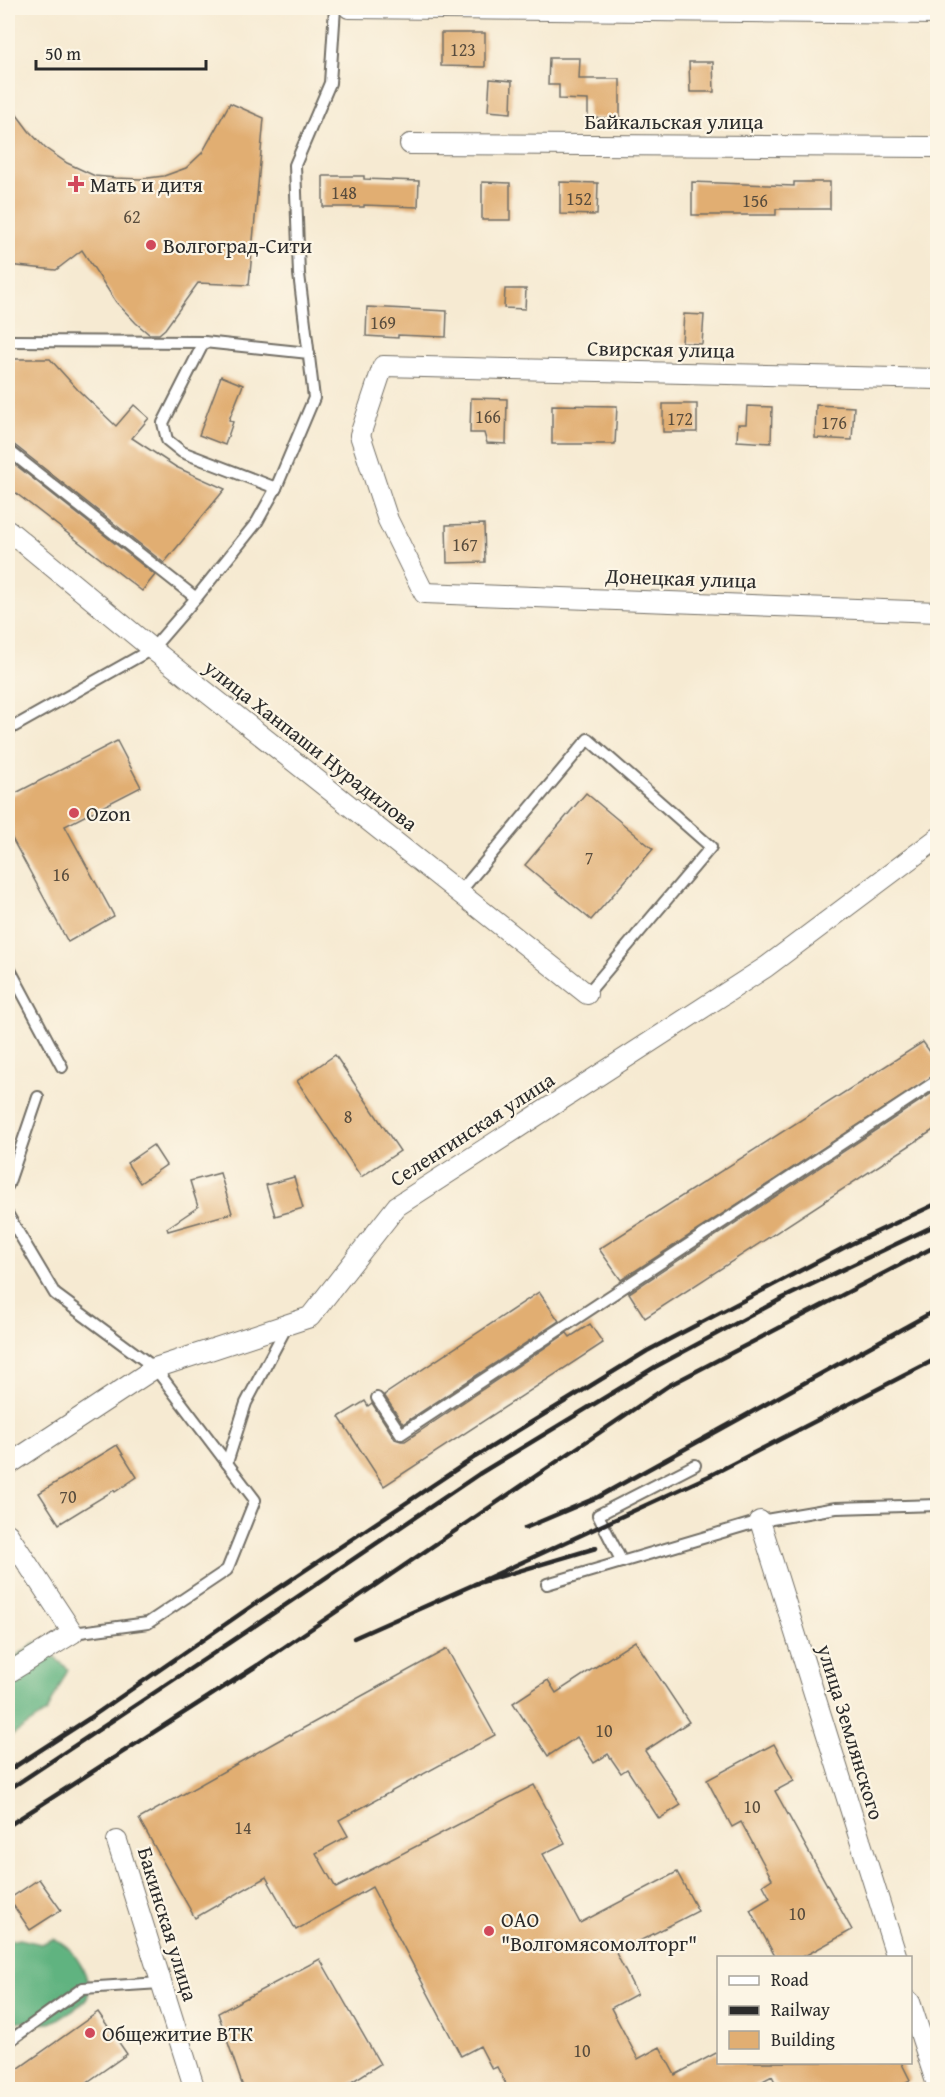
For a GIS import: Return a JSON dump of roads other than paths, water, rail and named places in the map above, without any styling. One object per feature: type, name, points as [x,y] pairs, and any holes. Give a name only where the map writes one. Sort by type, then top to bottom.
[{"type":"street","points":[[350,8],[938,14]]},
{"type":"street","name":"Байкальская улица","points":[[410,144],[938,147]]},
{"type":"street","name":"Свирская улица","points":[[424,593],[388,520],[360,435],[382,366],[938,379]]},
{"type":"street","name":"улица Ханпаши Нурадилова","points":[[8,530],[152,649],[587,994]]},
{"type":"street","name":"Донецкая улица","points":[[424,593],[938,612]]},
{"type":"street","name":"Селенгинская улица","points":[[8,1465],[155,1368],[310,1317],[397,1206],[766,967],[938,838]]},
{"type":"street","name":"улица Землянского","points":[[760,1521],[896,1956]]},
{"type":"street","points":[[8,1534],[73,1633],[8,1673]]},
{"type":"street","name":"Бакинская улица","points":[[117,1841],[195,2090]]},
{"type":"street","points":[[912,2008],[936,2077]]},
{"type":"lane","points":[[8,730],[152,649],[257,522],[276,488],[314,398],[299,274],[295,165],[330,83],[335,8]]},
{"type":"lane","points":[[8,341],[204,342],[309,353]]},
{"type":"lane","points":[[204,342],[163,423],[167,440],[182,452],[276,488]]},
{"type":"lane","points":[[8,450],[196,598]]},
{"type":"lane","points":[[459,893],[588,739],[711,847],[587,994]]},
{"type":"lane","points":[[8,966],[11,982],[62,1066]]},
{"type":"lane","points":[[377,1398],[401,1434],[938,1080]]},
{"type":"lane","points":[[8,1185],[38,1097]]},
{"type":"lane","points":[[8,1215],[55,1294],[155,1368],[255,1500],[227,1570],[148,1623],[73,1633]]},
{"type":"lane","points":[[227,1463],[246,1403],[288,1324]]},
{"type":"lane","points":[[622,1562],[598,1515],[695,1465]]},
{"type":"lane","points":[[547,1584],[760,1521],[836,1508],[938,1505]]},
{"type":"lane","points":[[8,2042],[83,1988],[160,1983]]},
{"type":"railway","points":[[8,1771],[475,1457],[647,1351],[851,1244],[938,1203]]},
{"type":"railway","points":[[8,1790],[479,1474],[655,1367],[783,1298],[938,1224]]},
{"type":"railway","points":[[8,1826],[258,1665],[668,1386],[938,1245]]},
{"type":"railway","points":[[525,1528],[598,1497],[938,1309]]},
{"type":"railway","points":[[596,1548],[475,1584],[709,1476],[938,1358]]},
{"type":"railway","points":[[354,1638],[475,1584]]},
{"type":"place","name":"Мать и дитя","points":[[76,184]]},
{"type":"place","name":"Волгоград-Сити","points":[[151,245]]},
{"type":"place","name":"Ozon","points":[[74,813]]},
{"type":"place","name":"ОАО \"Волгомясомолторг\"","points":[[489,1931]]},
{"type":"place","name":"Общежитие ВТК","points":[[90,2033]]}]
